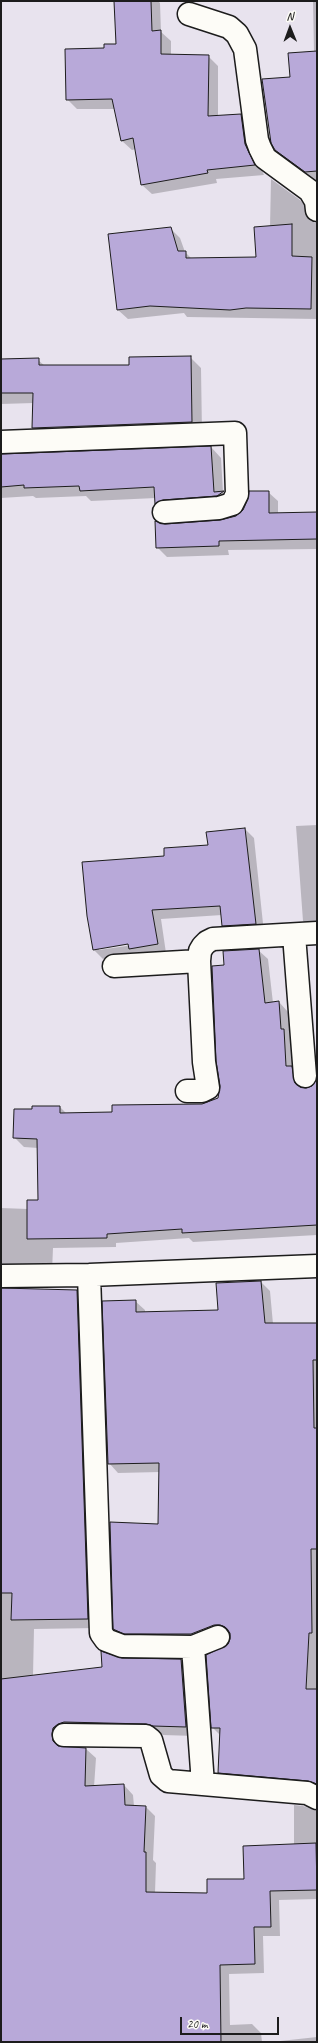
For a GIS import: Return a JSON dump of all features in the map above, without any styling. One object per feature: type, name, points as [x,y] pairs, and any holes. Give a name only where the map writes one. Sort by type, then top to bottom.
[{"type":"street","points":[[189,14],[230,27],[237,34],[244,49],[257,140],[260,148],[266,158],[310,191],[316,201],[317,210]]},
{"type":"street","points":[[1,442],[235,433],[236,494],[232,504],[219,508],[164,512]]},
{"type":"street","points":[[187,1091],[202,1091],[208,1088],[204,1062],[199,961],[200,951],[203,946],[213,939],[317,933]]},
{"type":"street","points":[[294,935],[306,1076]]},
{"type":"street","points":[[114,966],[199,961]]},
{"type":"street","points":[[1,1276],[88,1275],[317,1266]]},
{"type":"street","points":[[88,1275],[101,1633],[106,1640],[122,1646],[193,1647],[218,1637]]},
{"type":"street","points":[[193,1647],[203,1784]]},
{"type":"street","points":[[64,1736],[146,1736],[151,1740],[163,1778],[168,1781],[307,1793],[317,1798]]},
{"type":"building","points":[[114,1],[151,1],[152,31],[161,30],[161,54],[209,55],[208,116],[241,114],[245,144],[255,165],[207,170],[208,173],[141,185],[133,138],[121,141],[112,99],[66,100],[65,49],[104,48],[104,44],[116,44]]},
{"type":"building","points":[[317,51],[317,171],[305,172],[275,150],[271,143],[262,79],[290,77],[288,53]]},
{"type":"building","points":[[292,224],[292,256],[312,257],[311,309],[246,308],[230,310],[150,306],[117,310],[108,234],[171,227],[178,251],[186,251],[186,258],[256,257],[254,227]]},
{"type":"building","points":[[191,356],[192,422],[32,428],[33,393],[1,393],[1,359],[39,358],[39,365],[129,365],[129,357]]},
{"type":"building","points":[[211,446],[214,492],[224,491],[217,496],[163,500],[155,504],[154,487],[80,491],[79,486],[24,488],[24,485],[1,487],[1,454]]},
{"type":"building","points":[[249,491],[269,491],[269,513],[317,512],[317,539],[219,541],[219,546],[156,548],[155,521],[165,524],[220,520],[236,516],[243,510],[248,499]]},
{"type":"building","points":[[245,828],[256,924],[222,926],[220,906],[152,910],[158,944],[129,949],[128,944],[93,950],[87,916],[82,862],[164,856],[164,848],[208,845],[206,832]]},
{"type":"building","points":[[259,949],[265,1003],[279,1001],[281,1029],[284,1029],[286,1066],[292,1066],[295,1083],[300,1087],[306,1088],[312,1086],[317,1078],[317,1225],[182,1233],[182,1229],[107,1234],[107,1238],[27,1239],[27,1200],[38,1200],[37,1139],[13,1138],[14,1109],[32,1109],[32,1106],[60,1106],[60,1113],[112,1112],[112,1105],[202,1104],[218,1098],[220,1086],[216,1061],[212,966],[224,965],[223,951]]},
{"type":"building","points":[[261,1281],[265,1323],[317,1323],[317,1360],[313,1360],[314,1428],[317,1428],[317,1549],[311,1549],[312,1633],[309,1633],[306,1689],[317,1689],[317,1784],[308,1781],[218,1773],[220,1728],[211,1728],[206,1655],[228,1644],[230,1633],[225,1627],[214,1625],[191,1634],[124,1634],[113,1629],[110,1522],[158,1524],[159,1463],[108,1464],[102,1301],[136,1300],[136,1312],[218,1310],[216,1283]]},
{"type":"building","points":[[1,1288],[77,1290],[88,1619],[11,1620],[12,1593],[1,1593]]},
{"type":"building","points":[[101,1651],[122,1658],[181,1659],[186,1727],[153,1726],[146,1724],[64,1722],[53,1728],[52,1734],[53,1741],[58,1746],[86,1748],[85,1786],[124,1784],[125,1805],[146,1806],[144,1852],[146,1852],[146,1892],[207,1893],[207,1879],[244,1879],[243,1846],[316,1843],[317,1890],[270,1891],[271,1927],[254,1927],[255,1964],[220,1965],[221,2042],[1,2042],[1,1679],[102,1667]]}]
